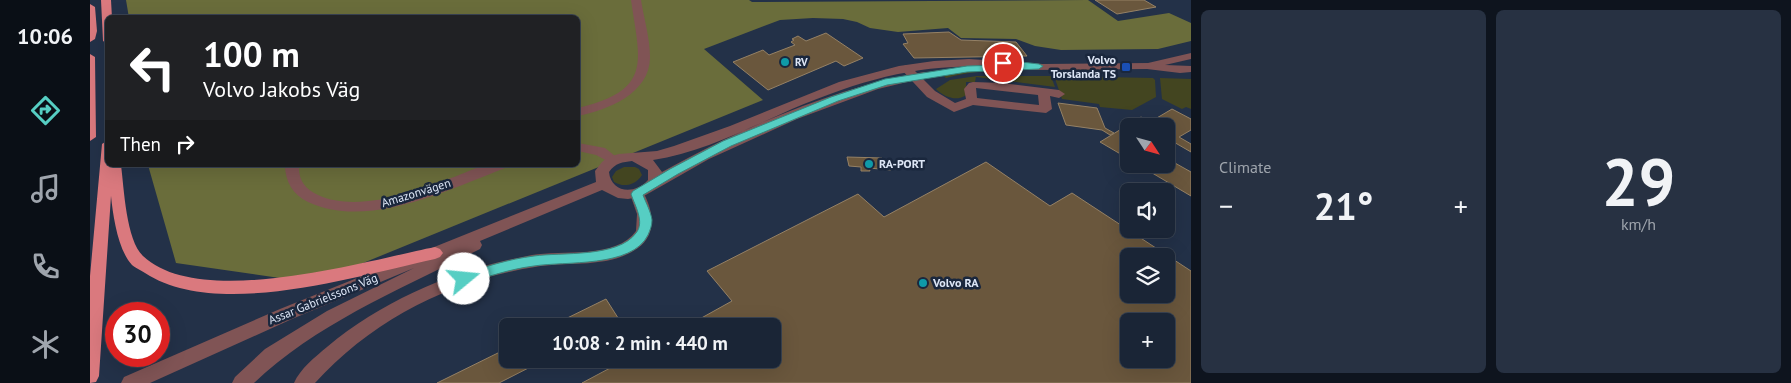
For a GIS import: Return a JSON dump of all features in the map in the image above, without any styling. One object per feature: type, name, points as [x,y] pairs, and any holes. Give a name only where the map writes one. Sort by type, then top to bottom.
[{"type":"highway","points":[[106,0],[107,15]]},
{"type":"highway","points":[[90,7],[92,31],[90,39]]},
{"type":"highway","points":[[90,57],[90,137]]},
{"type":"highway","points":[[90,376],[108,167]]},
{"type":"highway","points":[[111,167],[121,223],[129,245],[137,260],[165,278],[198,286],[251,288],[296,282],[435,253]]},
{"type":"street","points":[[580,111],[615,98],[630,88],[640,75],[644,58],[636,0]]},
{"type":"street","points":[[1147,66],[1191,56]]},
{"type":"street","points":[[910,72],[834,99],[727,144],[637,194],[618,193],[604,184],[602,180],[602,171],[613,160],[622,157],[637,158],[657,155],[700,142],[842,84],[876,74],[910,72],[967,69],[1039,66],[1147,66],[1180,70],[1191,68]]},
{"type":"street","points":[[910,72],[931,94],[954,108],[972,101],[1046,109],[1043,92]]},
{"type":"street","points":[[972,101],[970,89],[972,85],[976,84],[1059,94]]},
{"type":"street","points":[[580,147],[600,152],[613,160]]},
{"type":"street","points":[[637,158],[647,162],[653,168],[655,176],[652,184]]},
{"type":"street","name":"Amazonvägen","points":[[292,167],[295,184],[309,197],[325,204],[350,207],[374,205],[400,199],[494,167]]},
{"type":"street","name":"Assar Gabrielssons Väg","points":[[130,383],[253,328],[604,184]]},
{"type":"street","points":[[303,383],[331,355],[360,332],[385,316],[425,295],[464,279],[499,268],[542,260],[612,254],[632,245],[640,238],[646,226],[646,220],[637,194]]},
{"type":"street","name":"Assar Gabrielssons Väg","points":[[240,383],[271,355],[332,316],[469,249],[518,219]]},
{"type":"green space","points":[[126,0],[749,0],[752,2],[1088,0],[1118,21],[1169,13],[1191,23],[1191,41],[1158,49],[1061,50],[1035,46],[1016,39],[961,38],[948,28],[898,32],[870,28],[857,22],[843,19],[780,20],[704,49],[763,100],[314,283],[176,263],[149,167],[580,167],[580,15],[128,15]]},
{"type":"green space","points":[[1022,68],[1119,72],[1009,69],[946,78],[942,74]]},
{"type":"green space","points":[[977,76],[1051,76],[1055,87],[976,77],[975,82],[966,82],[966,95],[959,98],[951,98],[936,89],[950,80]]},
{"type":"green space","points":[[1054,76],[1153,78],[1155,80],[1156,97],[1132,110],[1100,107],[1099,104],[1062,99]]},
{"type":"green space","points":[[1160,78],[1191,79],[1191,109],[1186,107],[1182,109],[1162,99]]},
{"type":"green space","points":[[624,167],[635,167],[639,169],[642,175],[633,183],[626,185],[614,182],[612,177],[616,171]]},
{"type":"building","points":[[1095,0],[1144,0],[1156,7],[1117,14]]},
{"type":"building","points":[[949,32],[961,40],[1016,42],[1027,56],[914,58],[903,44],[908,43],[903,34]]},
{"type":"building","name":"RV","points":[[826,33],[863,58],[844,66],[836,61],[768,90],[733,62],[763,50],[769,55],[795,45],[791,42],[794,40],[792,39],[798,36],[806,41]]},
{"type":"building","points":[[1058,103],[1097,108],[1105,128],[1114,133],[1110,135],[1102,130],[1066,125]]},
{"type":"building","points":[[1172,109],[1191,119],[1191,130],[1179,137],[1191,144],[1191,152],[1175,143],[1175,118],[1157,118]]},
{"type":"building","points":[[1120,130],[1120,154],[1100,142]]},
{"type":"building","name":"RA-PORT","points":[[847,157],[882,158],[883,162],[889,163],[891,170],[869,168],[870,171],[861,171],[861,167],[849,166]]},
{"type":"building","name":"Volvo RA","points":[[986,162],[1050,206],[1072,193],[1120,224],[1120,238],[1141,238],[1156,248],[1120,248],[1120,303],[1175,303],[1175,261],[1191,271],[1191,383],[582,383],[610,368],[781,368],[781,318],[701,318],[732,301],[707,271],[858,194],[884,217]]},
{"type":"building","points":[[1175,163],[1191,172],[1191,196],[1175,187],[1175,183],[1169,183],[1152,173],[1175,173]]},
{"type":"building","points":[[606,299],[618,318],[567,318]]},
{"type":"building","points":[[499,352],[499,368],[528,368],[499,383],[437,383]]},
{"type":"place","name":"RV","points":[[785,62]]},
{"type":"place","name":"Volvo Torslanda TS","points":[[1126,67]]},
{"type":"place","name":"RA-PORT","points":[[869,164]]},
{"type":"place","name":"Volvo RA","points":[[923,283]]},
{"type":"route","points":[[464,279],[499,268],[534,261],[566,257],[601,256],[621,251],[640,238],[646,226],[644,212],[637,194],[674,171],[727,144],[834,99],[885,82],[913,76],[967,69],[1039,66],[1003,63]]}]
